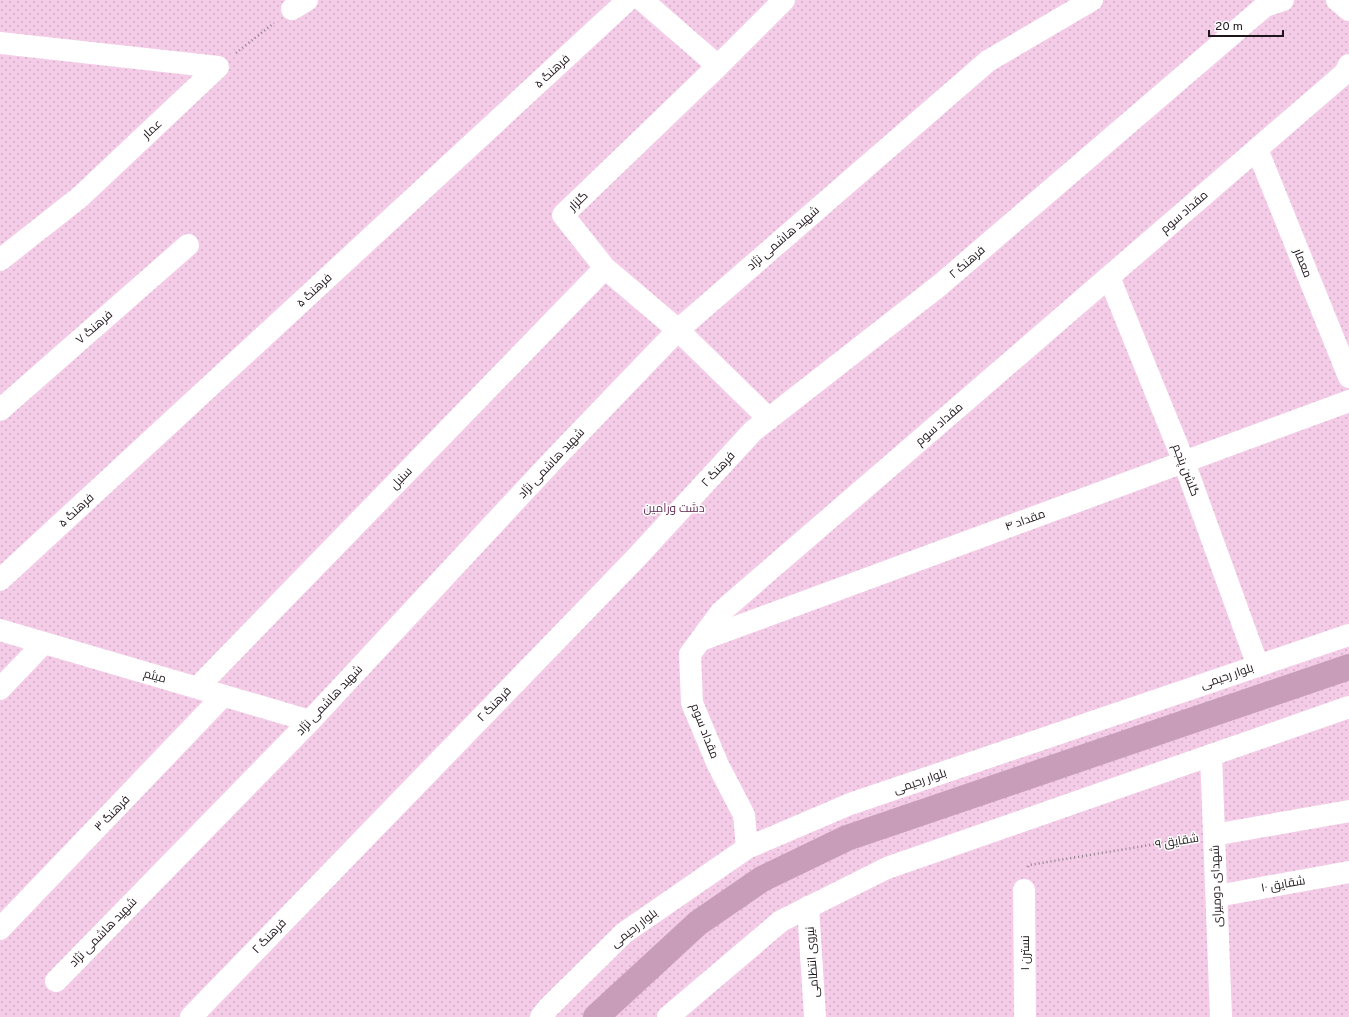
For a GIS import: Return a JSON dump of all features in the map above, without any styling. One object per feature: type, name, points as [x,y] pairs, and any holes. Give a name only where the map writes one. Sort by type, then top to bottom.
[{"type":"street","name":"فرهنگ ۵","points":[[0,580],[628,0]]},
{"type":"street","points":[[642,0],[718,66]]},
{"type":"street","name":"گلزار","points":[[769,419],[678,330],[605,268],[563,215],[718,66],[784,0]]},
{"type":"street","name":"شهید هاشمی نژاد","points":[[56,981],[310,721],[555,458],[678,330],[988,61],[1092,0]]},
{"type":"street","name":"فرهنگ ۲","points":[[191,1017],[636,558],[753,431],[940,285],[1265,6],[1283,0]]},
{"type":"street","points":[[1337,0],[1349,10]]},
{"type":"street","points":[[0,43],[218,67]]},
{"type":"street","name":"مقداد سوم","points":[[747,848],[744,815],[718,765],[692,703],[690,654],[721,612],[1345,73],[1349,65]]},
{"type":"street","name":"عمار","points":[[0,260],[80,197],[218,67]]},
{"type":"street","name":"معمار","points":[[1257,149],[1349,377]]},
{"type":"street","name":"فرهنگ ۷","points":[[0,410],[188,245]]},
{"type":"street","name":"سنبل","points":[[197,688],[605,268]]},
{"type":"street","name":"گلشن پنجم","points":[[1109,277],[1184,462],[1258,666]]},
{"type":"street","name":"مقداد ۴","points":[[701,640],[1349,401]]},
{"type":"street","name":"میثم","points":[[0,630],[310,721]]},
{"type":"street","name":"بلوار رحیمی","points":[[541,1017],[624,933],[747,848],[850,804],[1349,635]]},
{"type":"street","points":[[0,689],[44,643]]},
{"type":"street","name":"فرهنگ ۳","points":[[0,929],[223,696]]},
{"type":"street","points":[[668,1017],[781,920],[887,868],[1349,707]]},
{"type":"street","name":"شهدای دومیرای","points":[[1211,756],[1221,1017]]},
{"type":"street","name":"شقایق ۹","points":[[1214,835],[1349,811]]},
{"type":"street","name":"شقایق ۱۰","points":[[1217,896],[1349,872]]},
{"type":"street","name":"نسترن ۱","points":[[1024,890],[1025,1017]]},
{"type":"street","name":"نیروی انتظامی","points":[[808,907],[815,1017]]},
{"type":"path","points":[[218,67],[300,4]]},
{"type":"path","name":"شقایق ۹","points":[[1024,890],[1029,865],[1214,835]]},
{"type":"green space","name":"دشت ورامین","points":[[0,0],[1349,0],[1349,1017],[0,1017]]},
{"type":"waterway","points":[[596,1017],[698,923],[762,879],[847,838],[1349,667]]}]
